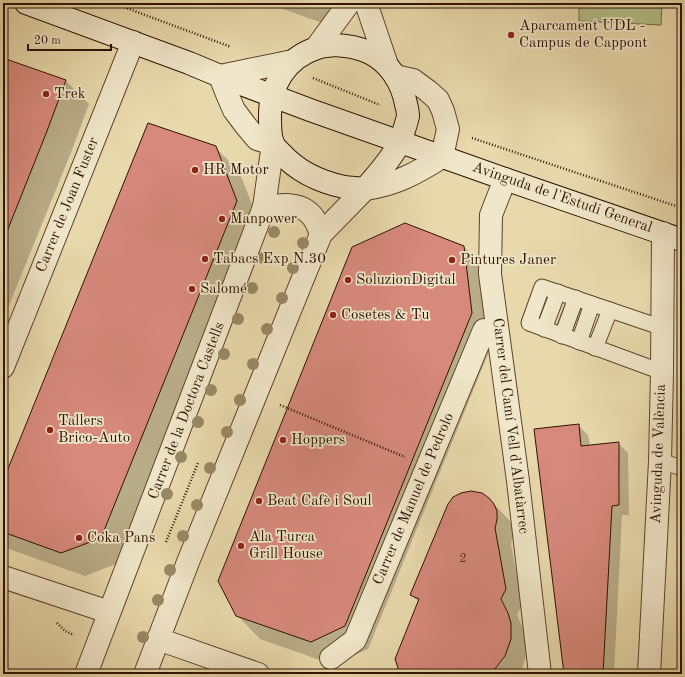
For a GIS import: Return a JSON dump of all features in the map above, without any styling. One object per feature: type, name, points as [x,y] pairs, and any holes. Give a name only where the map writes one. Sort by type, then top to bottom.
[{"type":"street","name":"Avinguda de l'Estudi General","points":[[26,3],[189,63],[310,110],[673,237]]},
{"type":"street","points":[[316,48],[349,3]]},
{"type":"street","points":[[145,674],[188,562],[321,234],[365,189],[388,161],[400,142],[408,116],[404,96],[391,70],[366,3]]},
{"type":"street","name":"Carrer de Joan Fuster","points":[[3,367],[133,42]]},
{"type":"street","points":[[335,45],[354,46],[371,54],[391,70],[413,80],[438,100],[448,129],[442,157],[416,173],[386,186],[365,189],[344,187],[307,174],[286,159],[273,144],[257,139],[234,110],[220,76],[293,61],[316,48],[335,45]]},
{"type":"street","name":"Carrer de la Doctora Castells","points":[[86,674],[264,207],[273,144],[270,126],[270,110],[277,81],[293,61]]},
{"type":"street","name":"Carrer del Camí Vell d'Albatàrrec","points":[[505,179],[490,215],[490,274],[518,481],[540,674]]},
{"type":"street","points":[[264,207],[281,204],[298,207],[308,212],[316,223],[321,234]]},
{"type":"street","name":"Avinguda de València","points":[[649,674],[660,461],[663,328],[673,237]]},
{"type":"street","name":"Carrer de Manuel de Pedrolo","points":[[331,658],[355,640],[484,330]]},
{"type":"street","points":[[3,577],[109,612]]},
{"type":"street","points":[[158,639],[258,674]]},
{"type":"lane","points":[[662,372],[529,323],[542,287],[663,328]]},
{"type":"lane","points":[[562,336],[576,298]]},
{"type":"lane","points":[[579,342],[592,304]]},
{"type":"lane","points":[[595,348],[610,310]]},
{"type":"lane","points":[[660,461],[682,468]]},
{"type":"path","points":[[114,3],[237,49]]},
{"type":"path","points":[[280,405],[427,466]]},
{"type":"green space","points":[[579,3],[662,3],[661,25],[579,21]]},
{"type":"building","points":[[3,58],[66,80],[4,239],[3,238]]},
{"type":"building","points":[[148,123],[216,146],[237,201],[101,538],[61,553],[3,532],[3,481]]},
{"type":"building","points":[[405,223],[464,246],[472,313],[345,626],[311,642],[236,616],[218,581],[352,247]]},
{"type":"building","points":[[579,424],[581,446],[619,442],[619,505],[612,506],[603,674],[564,674],[534,429]]},
{"type":"building","points":[[471,491],[482,493],[489,498],[497,511],[495,528],[506,589],[501,599],[511,623],[511,639],[505,656],[491,674],[400,674],[395,659],[419,599],[410,595],[448,504],[453,497],[461,493]]},
{"type":"place","name":"Aparcament UDL - Campus de Cappont","points":[[511,35]]},
{"type":"place","name":"Trek","points":[[46,94]]},
{"type":"place","name":"HR Motor","points":[[195,170]]},
{"type":"place","name":"Manpower","points":[[222,219]]},
{"type":"place","name":"Tabacs Exp N.30","points":[[205,259]]},
{"type":"place","name":"Pintures Janer","points":[[452,260]]},
{"type":"place","name":"SoluzionDigital","points":[[348,280]]},
{"type":"place","name":"Salomé","points":[[192,289]]},
{"type":"place","name":"Cosetes & Tu","points":[[333,315]]},
{"type":"place","name":"Tallers Brico-Auto","points":[[50,430]]},
{"type":"place","name":"Hoppers","points":[[283,440]]},
{"type":"place","name":"Beat Cafè i Soul","points":[[259,501]]},
{"type":"place","name":"Coka Pans","points":[[79,538]]},
{"type":"place","name":"Ala Turca Grill House","points":[[241,546]]}]
